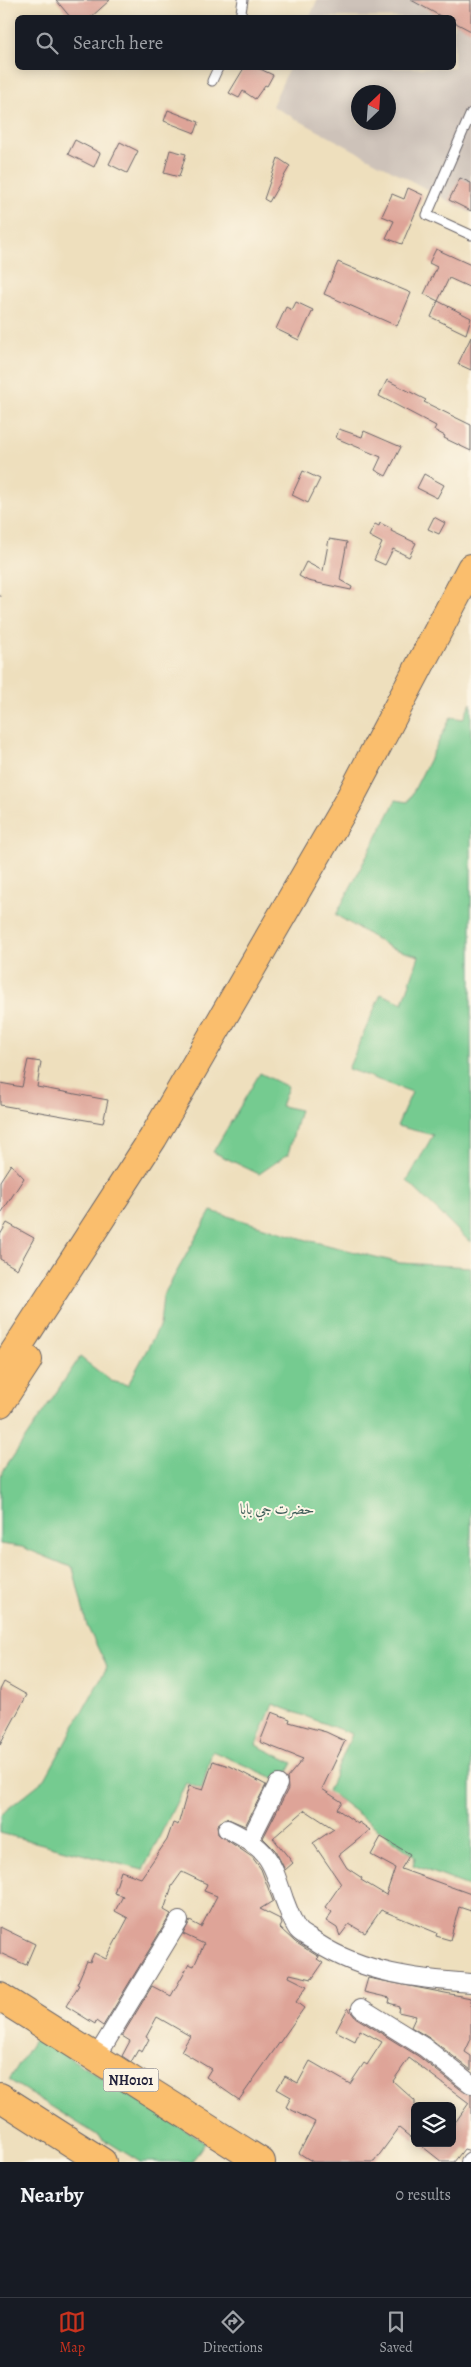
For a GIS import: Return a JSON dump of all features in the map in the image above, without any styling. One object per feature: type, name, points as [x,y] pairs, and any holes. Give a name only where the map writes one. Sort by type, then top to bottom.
[{"type":"main road","points":[[0,1374],[232,1019],[471,568]]},
{"type":"main road","points":[[0,1403],[358,813],[471,597]]},
{"type":"main road","name":"NH0101","points":[[0,1998],[261,2162]]},
{"type":"main road","points":[[0,2097],[102,2162]]},
{"type":"street","points":[[250,1840],[278,1784]]},
{"type":"street","points":[[227,1828],[250,1840],[271,1861],[288,1909],[299,1931],[334,1954],[378,1971],[427,1979],[471,1983]]},
{"type":"street","points":[[96,2058],[179,1921]]},
{"type":"street","points":[[361,2008],[424,2047],[471,2084]]},
{"type":"lane","points":[[240,15],[243,0]]},
{"type":"lane","points":[[212,80],[217,70]]},
{"type":"lane","points":[[471,114],[427,215],[471,236]]},
{"type":"shaded area","points":[[317,0],[471,0],[471,213],[272,106],[288,70],[456,70],[456,15],[311,15]]},
{"type":"green space","points":[[471,703],[471,1243],[407,1181],[433,1135],[397,1126],[412,1092],[348,1069],[381,994],[403,1003],[419,956],[391,948],[336,915],[396,800],[408,802],[451,717],[463,719]]},
{"type":"green space","points":[[260,1073],[288,1087],[281,1106],[300,1110],[288,1154],[259,1174],[213,1152]]},
{"type":"green space","name":"حضرت جي بابا","points":[[211,1211],[307,1240],[400,1263],[471,1267],[471,1887],[413,1865],[415,1857],[328,1791],[352,1734],[273,1704],[256,1745],[293,1763],[283,1782],[212,1751],[202,1789],[186,1783],[143,1870],[0,1833],[0,1815],[45,1779],[107,1667],[87,1626],[73,1568],[22,1547],[0,1544],[0,1476],[80,1357],[111,1381],[128,1385],[160,1325],[163,1296]]},
{"type":"green space","points":[[36,2037],[205,2142],[192,2162],[140,2162],[9,2080]]},
{"type":"building","points":[[56,0],[110,0],[93,15],[68,15]]},
{"type":"building","points":[[411,0],[471,0],[471,31],[456,23],[456,15],[438,15]]},
{"type":"building","points":[[243,70],[262,70],[273,75],[267,86],[265,85],[255,99],[243,91],[239,98],[229,93]]},
{"type":"building","points":[[168,110],[199,122],[195,133],[164,121]]},
{"type":"building","points":[[75,140],[100,153],[94,167],[68,154]]},
{"type":"building","points":[[120,142],[138,151],[127,173],[109,164]]},
{"type":"building","points":[[170,150],[186,154],[179,177],[164,173]]},
{"type":"building","points":[[278,158],[290,166],[269,202],[264,199]]},
{"type":"building","points":[[460,178],[471,183],[471,211],[449,200]]},
{"type":"building","points":[[408,188],[423,195],[402,244],[386,238],[394,221],[382,216],[392,194],[404,199]]},
{"type":"building","points":[[436,249],[471,265],[471,288],[449,278],[438,301],[424,294],[437,267],[429,263]]},
{"type":"building","points":[[338,262],[411,293],[397,326],[324,294]]},
{"type":"building","points":[[438,301],[471,318],[466,334],[431,317]]},
{"type":"building","points":[[296,302],[313,310],[299,340],[276,329],[286,307],[292,310]]},
{"type":"building","points":[[471,337],[471,370],[458,364]]},
{"type":"building","points":[[387,380],[426,400],[424,402],[471,425],[471,451],[444,438],[445,436],[434,430],[436,426],[379,396]]},
{"type":"building","points":[[339,429],[362,437],[364,431],[401,447],[386,476],[375,470],[381,457],[336,438]]},
{"type":"building","points":[[303,471],[320,479],[308,503],[292,495]]},
{"type":"building","points":[[424,474],[444,485],[437,498],[417,488]]},
{"type":"building","points":[[434,517],[445,523],[439,534],[428,529]]},
{"type":"building","points":[[380,523],[392,529],[391,531],[416,543],[409,557],[393,549],[385,565],[374,560],[382,543],[369,536],[375,524],[379,526]]},
{"type":"building","points":[[329,539],[347,542],[340,580],[352,587],[351,590],[308,581],[299,576],[306,562],[323,571]]},
{"type":"building","points":[[28,1060],[41,1062],[37,1087],[108,1100],[103,1123],[0,1105],[0,1083],[22,1087]]},
{"type":"building","points":[[11,1164],[24,1178],[0,1215],[0,1181]]},
{"type":"building","points":[[7,1223],[34,1238],[17,1269],[0,1259],[0,1235]]},
{"type":"building","points":[[4,1682],[27,1695],[0,1745],[0,1690]]},
{"type":"building","points":[[272,1712],[290,1719],[289,1722],[326,1732],[345,1741],[322,1789],[342,1802],[337,1809],[370,1830],[339,1855],[347,1868],[362,1878],[361,1880],[386,1895],[395,1868],[371,1855],[381,1837],[410,1854],[401,1869],[471,1894],[471,1911],[459,1907],[450,1940],[436,1936],[437,1933],[381,1910],[365,1933],[349,1924],[340,1936],[337,1928],[326,1921],[332,1912],[325,1907],[341,1884],[313,1843],[334,1829],[305,1810],[273,1838],[293,1863],[285,1870],[275,1850],[263,1838],[288,1789],[287,1778],[303,1759],[260,1742]]},
{"type":"building","points":[[213,1761],[232,1767],[266,1785],[245,1826],[226,1818],[217,1825],[218,1834],[252,1857],[261,1869],[273,1901],[260,1909],[280,1919],[282,1924],[280,1928],[295,1942],[319,1957],[317,1959],[323,1963],[312,1979],[290,1974],[289,1977],[307,1986],[296,2002],[304,2008],[239,2100],[206,2077],[211,2069],[181,2051],[190,2036],[157,2017],[146,2037],[149,2039],[142,2052],[138,2050],[131,2062],[122,2056],[130,2041],[122,2036],[152,1986],[171,1996],[189,1964],[194,1966],[204,1944],[183,1934],[190,1921],[201,1927],[217,1896],[204,1891],[207,1884],[182,1872],[172,1886],[164,1910],[171,1914],[103,2026],[96,2021],[95,2024],[66,2006],[79,1985],[77,1984],[87,1961],[90,1962],[94,1953],[106,1959],[128,1918],[115,1911],[123,1896],[114,1893],[121,1871],[141,1878],[167,1840],[173,1823],[178,1825],[189,1786],[203,1790]]},
{"type":"building","points":[[0,1927],[35,1944],[26,1965],[0,1953]]},
{"type":"building","points":[[368,1978],[471,1998],[471,2039],[465,2052],[471,2056],[471,2070],[431,2039],[411,2027],[416,2016],[398,2012],[399,2006],[389,2003],[390,1998],[364,1992]]},
{"type":"building","points":[[348,2008],[355,2017],[418,2056],[464,2092],[471,2094],[471,2151],[464,2149],[454,2162],[442,2162],[423,2147],[456,2147],[456,2121],[469,2103],[409,2058],[393,2081],[415,2101],[411,2102],[411,2138],[399,2128],[374,2162],[313,2162],[299,2153],[315,2122],[286,2107],[291,2097],[277,2089],[285,2076],[298,2083],[310,2061],[350,2084],[364,2063],[367,2065],[382,2042],[360,2030],[355,2041],[336,2031]]}]
